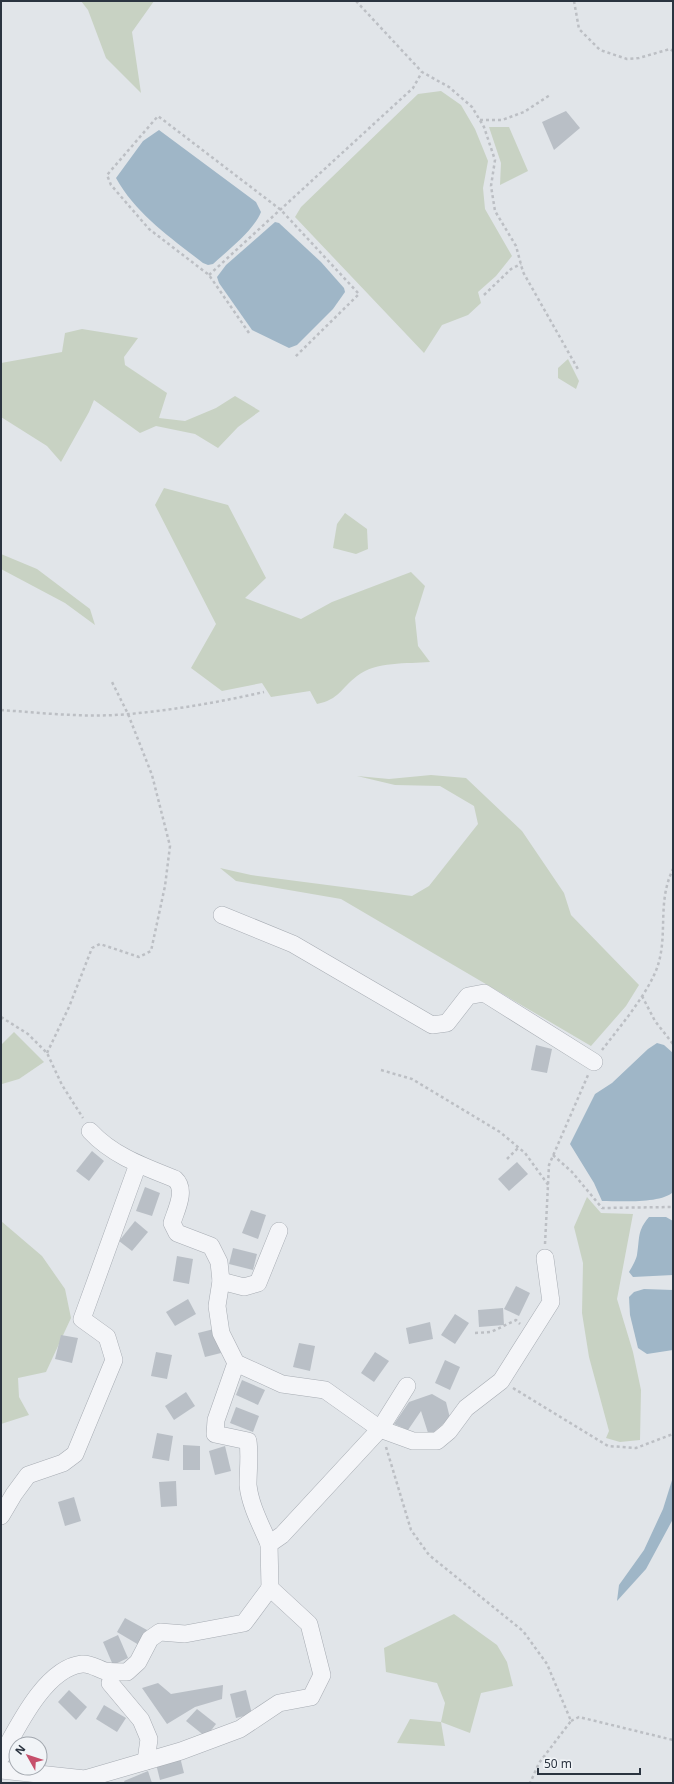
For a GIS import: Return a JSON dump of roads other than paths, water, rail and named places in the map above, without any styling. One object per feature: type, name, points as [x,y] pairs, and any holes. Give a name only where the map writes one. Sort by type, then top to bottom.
[{"type":"street","points":[[222,915],[293,944],[432,1025],[446,1023],[468,996],[484,993],[594,1062]]},
{"type":"street","points":[[90,1131],[102,1144],[138,1164],[175,1179],[180,1184],[181,1191],[172,1223],[177,1233],[211,1246],[219,1262],[221,1281],[217,1306],[221,1333],[236,1363],[282,1384],[325,1390],[380,1430],[413,1441],[437,1441],[448,1431],[466,1408],[501,1381],[551,1302],[545,1258]]},
{"type":"street","points":[[1,1516],[14,1494],[28,1475],[63,1463],[75,1454],[114,1360],[107,1337],[82,1320],[138,1164]]},
{"type":"street","points":[[221,1281],[244,1287],[258,1283],[279,1231]]},
{"type":"street","points":[[1,1758],[25,1715],[52,1680],[74,1665],[85,1663],[106,1671],[127,1672],[138,1662],[150,1639],[160,1632],[186,1634],[244,1623],[270,1588],[269,1544],[252,1506],[248,1485],[250,1453],[248,1441],[215,1434],[216,1420],[236,1363]]},
{"type":"street","points":[[269,1544],[282,1535],[380,1430],[407,1386]]},
{"type":"street","points":[[1,1770],[85,1779],[181,1751],[240,1729],[279,1703],[310,1697],[322,1675],[309,1624],[270,1588]]},
{"type":"street","points":[[110,1683],[141,1720],[148,1739],[146,1761]]},
{"type":"water","points":[[159,130],[256,202],[261,212],[253,226],[213,264],[208,265],[203,263],[155,225],[124,191],[116,178],[143,141]]},
{"type":"water","points":[[275,222],[279,223],[321,262],[344,288],[345,292],[333,309],[297,345],[289,348],[252,330],[219,283],[217,277],[226,265]]},
{"type":"water","points":[[657,1043],[664,1045],[673,1053],[673,1192],[667,1196],[650,1200],[602,1201],[594,1183],[570,1144],[595,1094],[612,1083],[648,1049]]},
{"type":"water","points":[[649,1217],[666,1217],[673,1221],[673,1275],[633,1277],[629,1272],[636,1257],[642,1226]]},
{"type":"water","points":[[644,1289],[673,1290],[673,1350],[647,1354],[638,1348],[630,1315],[629,1297],[634,1292]]},
{"type":"water","points":[[673,1477],[673,1519],[646,1569],[617,1601],[619,1585],[644,1550],[663,1509]]}]
